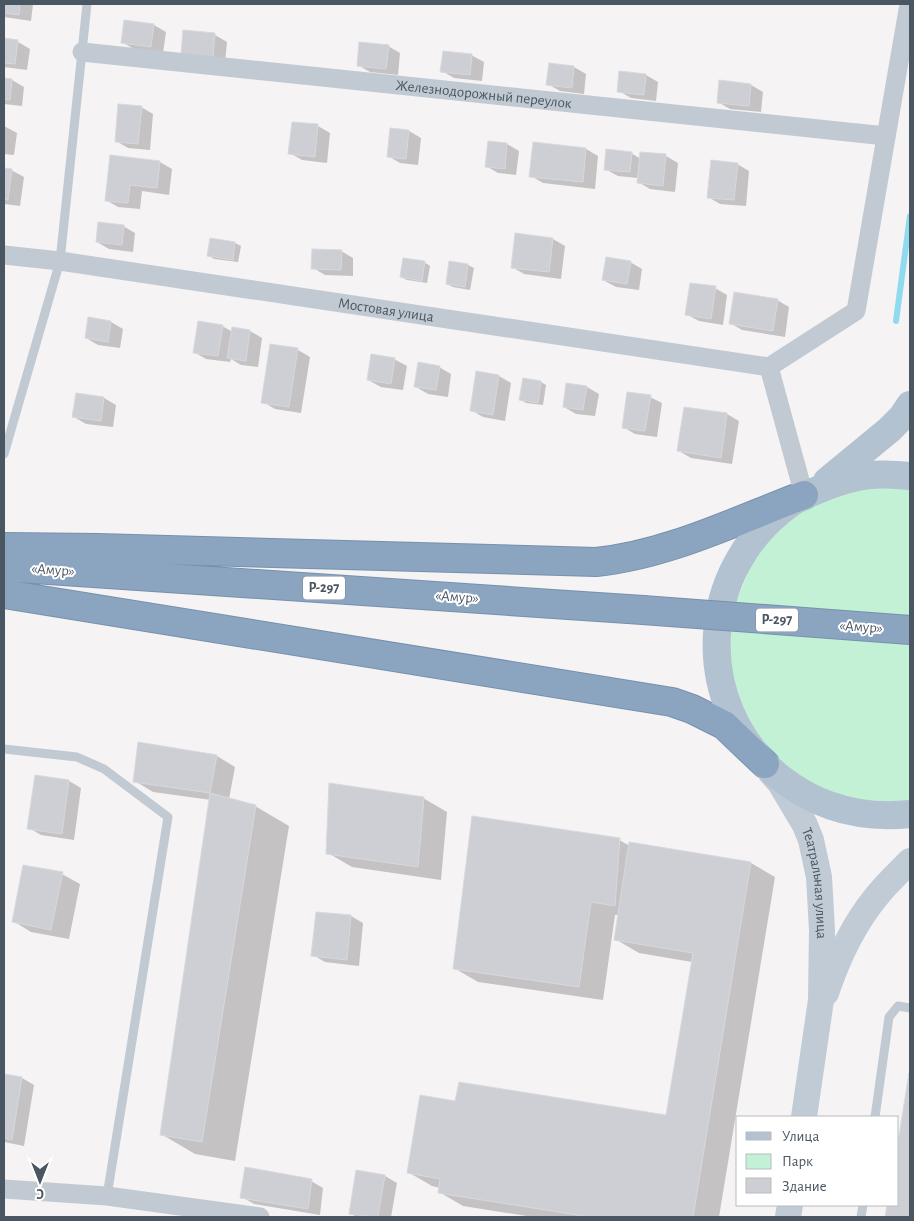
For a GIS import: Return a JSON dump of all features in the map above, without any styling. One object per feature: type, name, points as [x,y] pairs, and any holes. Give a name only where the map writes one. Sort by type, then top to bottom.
[{"type":"highway","points":[[4,547],[596,562],[621,559],[669,546],[804,495]]},
{"type":"highway","name":"«Амур»","points":[[4,567],[910,630]]},
{"type":"highway","points":[[4,594],[672,702],[692,709],[724,725],[764,764]]},
{"type":"main road","points":[[910,405],[902,417],[889,430],[830,480],[790,503],[764,525],[743,551],[728,582],[718,614],[716,649],[720,682],[734,721],[746,743],[764,764],[793,788],[823,804],[857,813],[888,816],[910,814]]},
{"type":"main road","points":[[804,495],[852,477],[886,473],[910,476]]},
{"type":"main road","name":"Театральная улица","points":[[764,764],[780,783],[805,825],[816,859],[822,930],[820,1015]]},
{"type":"main road","name":"Театральная улица","points":[[804,1116],[820,1015],[828,986],[848,943],[875,898],[910,861]]},
{"type":"street","points":[[804,495],[769,367],[856,311],[909,4]]},
{"type":"street","name":"Железнодорожный переулок","points":[[82,52],[886,136]]},
{"type":"street","name":"Мостовая улица","points":[[4,255],[60,261],[769,367]]},
{"type":"street","points":[[4,1189],[107,1196],[260,1217]]},
{"type":"lane","points":[[4,454],[60,261],[87,4]]},
{"type":"lane","points":[[4,749],[77,757],[104,769],[168,817],[107,1196]]},
{"type":"lane","points":[[875,1116],[889,1017],[898,1006],[910,1008]]},
{"type":"green space","points":[[887,486],[910,488],[910,801],[889,802],[858,800],[828,792],[804,780],[782,764],[764,744],[749,721],[738,697],[731,671],[728,644],[732,613],[753,560],[761,548],[785,523],[814,504],[839,493]]},
{"type":"building","points":[[4,4],[20,4],[19,15],[4,13]]},
{"type":"building","points":[[124,20],[154,24],[151,47],[121,43]]},
{"type":"building","points":[[183,30],[215,33],[213,57],[181,54]]},
{"type":"building","points":[[4,38],[18,40],[15,64],[4,63]]},
{"type":"building","points":[[359,42],[389,45],[386,69],[357,66]]},
{"type":"building","points":[[443,51],[472,54],[470,75],[440,72]]},
{"type":"building","points":[[549,63],[574,66],[572,88],[546,85]]},
{"type":"building","points":[[619,71],[646,74],[644,95],[617,92]]},
{"type":"building","points":[[4,78],[12,79],[10,100],[4,99]]},
{"type":"building","points":[[719,80],[751,84],[749,106],[717,103]]},
{"type":"building","points":[[118,104],[142,106],[138,144],[115,142]]},
{"type":"building","points":[[292,122],[318,124],[315,157],[288,154]]},
{"type":"building","points":[[390,128],[409,130],[406,159],[387,157]]},
{"type":"building","points":[[488,141],[507,143],[505,169],[485,167]]},
{"type":"building","points":[[533,142],[586,148],[583,182],[529,177]]},
{"type":"building","points":[[606,149],[632,152],[630,172],[604,170]]},
{"type":"building","points":[[640,152],[666,154],[663,186],[637,183]]},
{"type":"building","points":[[110,155],[160,161],[157,188],[130,185],[128,203],[105,201]]},
{"type":"building","points":[[711,160],[738,163],[734,200],[707,198]]},
{"type":"building","points":[[4,168],[12,169],[8,200],[4,199]]},
{"type":"building","points":[[98,222],[124,225],[122,245],[96,242]]},
{"type":"building","points":[[515,233],[553,238],[549,272],[511,268]]},
{"type":"building","points":[[210,238],[235,242],[233,260],[207,256]]},
{"type":"building","points":[[312,249],[342,250],[341,270],[311,269]]},
{"type":"building","points":[[606,257],[631,261],[627,284],[602,280]]},
{"type":"building","points":[[403,258],[425,261],[422,281],[400,277]]},
{"type":"building","points":[[449,261],[468,264],[465,287],[446,284]]},
{"type":"building","points":[[690,283],[716,286],[711,319],[685,315]]},
{"type":"building","points":[[734,292],[778,299],[773,331],[729,324]]},
{"type":"building","points":[[88,317],[111,321],[108,342],[85,338]]},
{"type":"building","points":[[198,321],[223,325],[218,356],[193,353]]},
{"type":"building","points":[[232,327],[250,330],[246,361],[227,358]]},
{"type":"building","points":[[270,344],[298,348],[289,407],[261,403]]},
{"type":"building","points":[[371,354],[395,358],[391,384],[367,380]]},
{"type":"building","points":[[418,362],[440,366],[436,390],[414,387]]},
{"type":"building","points":[[476,371],[499,375],[493,415],[470,411]]},
{"type":"building","points":[[523,378],[541,381],[538,403],[519,400]]},
{"type":"building","points":[[566,383],[587,386],[583,410],[563,407]]},
{"type":"building","points":[[627,392],[651,395],[645,431],[622,428]]},
{"type":"building","points":[[76,393],[104,397],[101,421],[72,417]]},
{"type":"building","points":[[684,407],[727,413],[721,458],[677,451]]},
{"type":"building","points":[[138,742],[217,755],[210,793],[133,782]]},
{"type":"building","points":[[35,775],[69,780],[62,834],[27,829]]},
{"type":"building","points":[[329,783],[424,797],[418,867],[326,854]]},
{"type":"building","points":[[210,793],[256,805],[202,1142],[160,1135]]},
{"type":"building","points":[[472,816],[620,838],[615,906],[591,902],[579,987],[453,969]]},
{"type":"building","points":[[629,842],[751,862],[693,1217],[590,1217],[438,1193],[440,1179],[407,1173],[420,1095],[455,1101],[459,1082],[666,1115],[693,953],[614,940]]},
{"type":"building","points":[[23,865],[63,872],[51,930],[12,922]]},
{"type":"building","points":[[316,912],[351,915],[347,960],[311,956]]},
{"type":"building","points":[[909,1073],[910,1217],[885,1217],[887,1206],[899,1206],[899,1136]]},
{"type":"building","points":[[4,1074],[22,1077],[12,1140],[4,1138]]},
{"type":"building","points":[[245,1167],[312,1179],[308,1209],[240,1198]]},
{"type":"building","points":[[356,1170],[385,1175],[378,1217],[349,1214]]},
{"type":"waterway","points":[[896,321],[910,216]]}]
